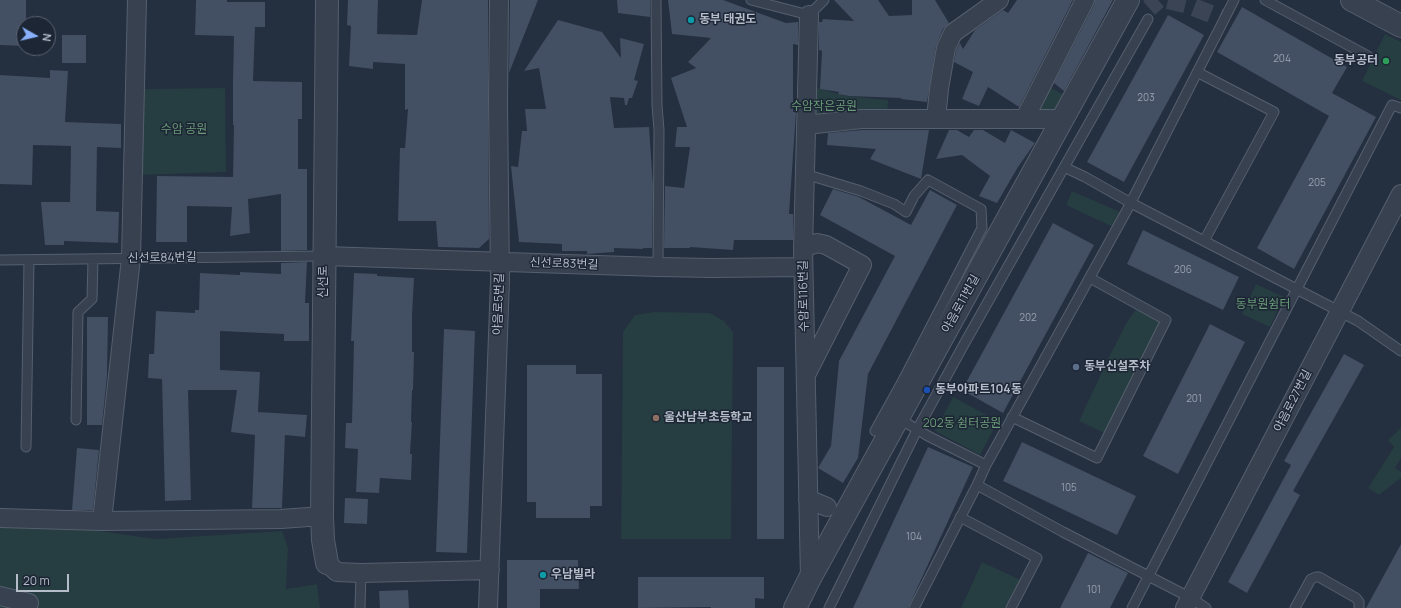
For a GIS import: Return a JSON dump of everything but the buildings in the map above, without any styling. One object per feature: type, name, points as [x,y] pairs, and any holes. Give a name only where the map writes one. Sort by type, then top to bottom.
[{"type":"street","points":[[102,522],[131,258],[137,0]]},
{"type":"street","name":"신선로","points":[[327,0],[322,516],[323,540],[327,563]]},
{"type":"street","name":"야음로5번길","points":[[488,608],[500,261],[498,0]]},
{"type":"street","points":[[936,119],[939,89],[946,48],[953,33],[999,0]]},
{"type":"street","points":[[1025,118],[1085,0]]},
{"type":"street","name":"야음로11번길","points":[[795,608],[810,578],[1128,0]]},
{"type":"street","points":[[1352,0],[1401,26]]},
{"type":"street","name":"수암로116번길","points":[[809,15],[803,248],[810,578]]},
{"type":"street","points":[[806,125],[861,119],[1063,119]]},
{"type":"street","name":"야음로27번길","points":[[1188,603],[1401,194]]},
{"type":"street","points":[[803,248],[818,243],[826,245],[862,265],[805,375]]},
{"type":"street","name":"신선로83번길","points":[[324,256],[658,267],[804,267]]},
{"type":"street","points":[[804,336],[821,344]]},
{"type":"street","points":[[808,499],[827,507]]},
{"type":"street","points":[[0,518],[102,522],[281,519],[322,516]]},
{"type":"street","points":[[327,563],[337,572],[361,573],[490,570]]},
{"type":"street","points":[[0,596],[24,602]]},
{"type":"lane","points":[[656,0],[657,105],[659,130],[658,267]]},
{"type":"lane","points":[[751,0],[809,15],[824,0]]},
{"type":"lane","points":[[914,608],[977,485],[986,464],[1131,202],[1234,0]]},
{"type":"lane","points":[[1265,0],[1368,56]]},
{"type":"lane","points":[[829,608],[918,430],[963,346],[1148,19]]},
{"type":"lane","points":[[1198,72],[1274,112],[1204,241]]},
{"type":"lane","points":[[1132,608],[1392,104],[1401,108]]},
{"type":"lane","points":[[1064,167],[1296,290],[1358,321],[1401,351]]},
{"type":"lane","points":[[805,174],[861,191],[894,204],[906,212],[914,196],[928,180],[981,209],[982,228],[902,384],[875,431]]},
{"type":"lane","name":"신선로84번길","points":[[0,260],[324,256]]},
{"type":"lane","points":[[76,420],[78,312],[92,299],[93,259]]},
{"type":"lane","points":[[26,447],[29,260]]},
{"type":"lane","points":[[1012,417],[1097,458],[1166,320],[1090,278]]},
{"type":"lane","points":[[898,418],[918,430],[986,464]]},
{"type":"lane","points":[[977,485],[1148,576],[1188,603],[1206,608]]},
{"type":"lane","points":[[960,517],[1037,558],[1010,608]]},
{"type":"lane","points":[[360,608],[361,573]]},
{"type":"lane","points":[[1295,608],[1311,579],[1316,577],[1356,598],[1359,602],[1358,608]]},
{"type":"green space","name":"동부공터","points":[[1385,34],[1401,42],[1401,100],[1362,81]]},
{"type":"green space","name":"수암작은공원","points":[[807,85],[846,96],[888,100],[887,119],[806,125]]},
{"type":"green space","points":[[1046,85],[1068,97],[1063,119],[1029,118]]},
{"type":"green space","name":"수암 공원","points":[[225,88],[226,172],[140,175],[144,89]]},
{"type":"green space","points":[[1072,191],[1120,212],[1113,227],[1066,205]]},
{"type":"green space","name":"동부원쉼터","points":[[1256,284],[1284,297],[1270,327],[1242,314]]},
{"type":"green space","points":[[1139,305],[1165,320],[1108,435],[1079,421],[1127,322]]},
{"type":"green space","points":[[654,312],[710,313],[724,321],[733,332],[731,539],[621,539],[623,332],[635,315]]},
{"type":"green space","name":"202동 쉼터공원","points":[[953,397],[998,421],[980,455],[935,431]]},
{"type":"green space","points":[[1401,428],[1401,458],[1395,468],[1401,472],[1401,478],[1379,495],[1368,488],[1394,447],[1388,440]]},
{"type":"green space","points":[[0,523],[50,524],[156,539],[282,531],[288,548],[286,589],[317,584],[320,608],[0,608]]},
{"type":"green space","points":[[982,562],[1021,580],[1008,608],[961,608]]},
{"type":"tunnel","points":[[1149,8],[1158,0]]},
{"type":"tunnel","points":[[1168,0],[1188,5],[1224,19]]},
{"type":"place","name":"동부 태권도","points":[[691,20]]},
{"type":"place","name":"동부공터","points":[[1386,61]]},
{"type":"place","name":"동부신설주차","points":[[1076,367]]},
{"type":"place","name":"동부아파트104동","points":[[927,390]]},
{"type":"place","name":"울산남부초등학교","points":[[656,418]]},
{"type":"place","name":"우남빌라","points":[[543,575]]}]
